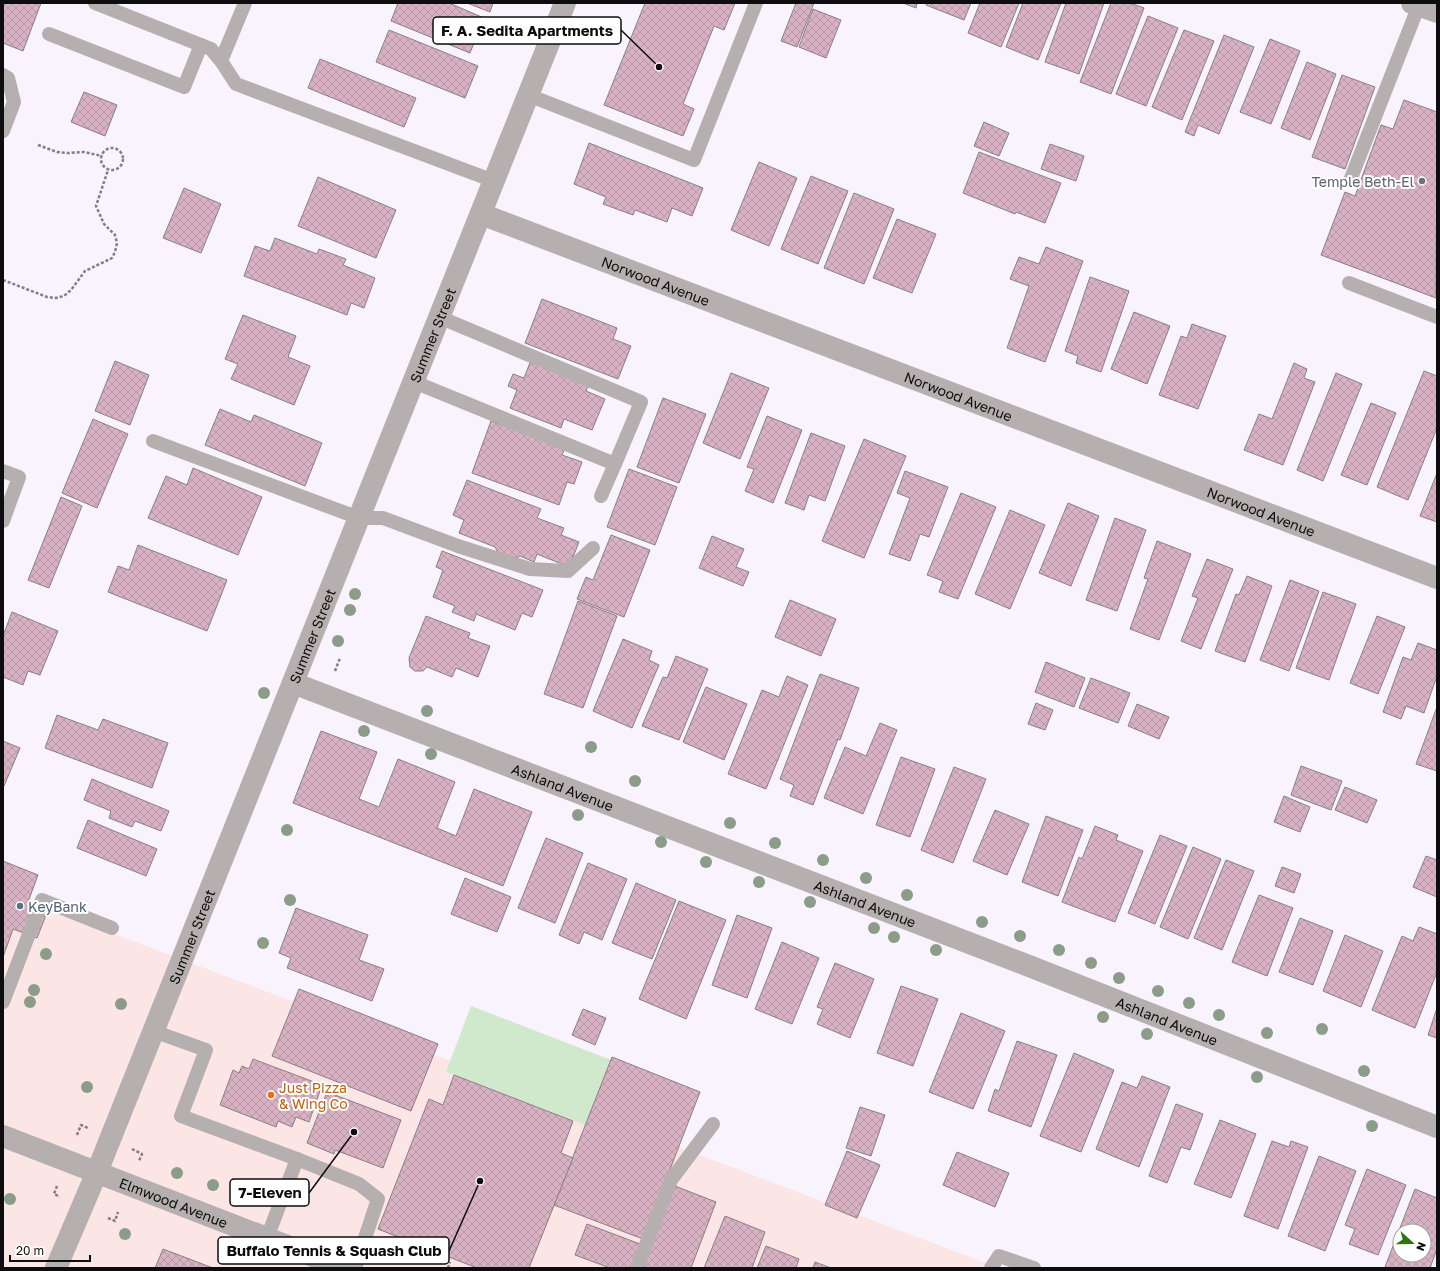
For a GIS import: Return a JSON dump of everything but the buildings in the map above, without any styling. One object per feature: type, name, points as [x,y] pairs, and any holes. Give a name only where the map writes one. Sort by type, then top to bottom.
[{"type":"street","name":"Summer Street","points":[[56,1268],[97,1172],[565,3]]},
{"type":"street","name":"Norwood Avenue","points":[[481,214],[1202,490],[1437,578]]},
{"type":"street","name":"Ashland Avenue","points":[[293,683],[1031,967],[1437,1127]]},
{"type":"street","name":"Elmwood Avenue","points":[[3,1136],[344,1268]]},
{"type":"lane","points":[[95,3],[211,49],[222,61],[236,84],[494,181]]},
{"type":"lane","points":[[222,61],[245,3]]},
{"type":"lane","points":[[528,95],[694,160],[756,3]]},
{"type":"lane","points":[[1351,178],[1423,7]]},
{"type":"lane","points":[[48,34],[184,87],[201,45]]},
{"type":"lane","points":[[3,76],[8,78],[14,102],[3,131]]},
{"type":"lane","points":[[1350,284],[1437,317]]},
{"type":"lane","points":[[439,317],[641,402],[601,496]]},
{"type":"lane","points":[[414,382],[615,464]]},
{"type":"lane","points":[[153,441],[359,518],[382,518],[458,546],[530,569],[568,571],[593,548]]},
{"type":"lane","points":[[3,471],[19,477],[3,521]]},
{"type":"lane","points":[[3,1002],[42,900],[112,928]]},
{"type":"lane","points":[[153,1031],[206,1050],[181,1116],[298,1159],[359,1184],[378,1199],[355,1268]]},
{"type":"lane","points":[[637,1268],[671,1180],[713,1124]]},
{"type":"lane","points":[[267,1238],[298,1159]]},
{"type":"lane","points":[[991,1268],[999,1256],[1034,1268]]},
{"type":"path","points":[[38,144],[57,152],[84,152],[102,156]]},
{"type":"path","points":[[111,148],[122,154],[122,161],[120,166],[115,170],[108,170],[103,166],[102,156],[105,151],[111,148]]},
{"type":"path","points":[[3,280],[47,297],[56,298],[64,296],[71,290],[85,271],[112,258],[116,252],[117,243],[115,236],[104,224],[96,206],[108,170]]},
{"type":"path","points":[[334,671],[340,658]]},
{"type":"path","points":[[77,1135],[81,1125],[90,1129]]},
{"type":"path","points":[[130,1148],[142,1154],[139,1161]]},
{"type":"path","points":[[54,1194],[57,1186]]},
{"type":"path","points":[[108,1218],[115,1221],[118,1212]]},
{"type":"path","points":[[448,1268],[450,1262]]},
{"type":"shaded area","points":[[3,892],[999,1268],[3,1268]]},
{"type":"green space","points":[[471,1006],[611,1060],[586,1125],[446,1072]]},
{"type":"place","name":"F. A. Sedita Apartments","points":[[659,67]]},
{"type":"place","name":"Temple Beth-El","points":[[1422,181]]},
{"type":"place","name":"KeyBank","points":[[20,906]]},
{"type":"place","name":"Just Pizza & Wing Co","points":[[271,1095]]},
{"type":"place","name":"7-Eleven","points":[[354,1132]]},
{"type":"place","name":"Buffalo Tennis & Squash Club","points":[[480,1181]]}]
